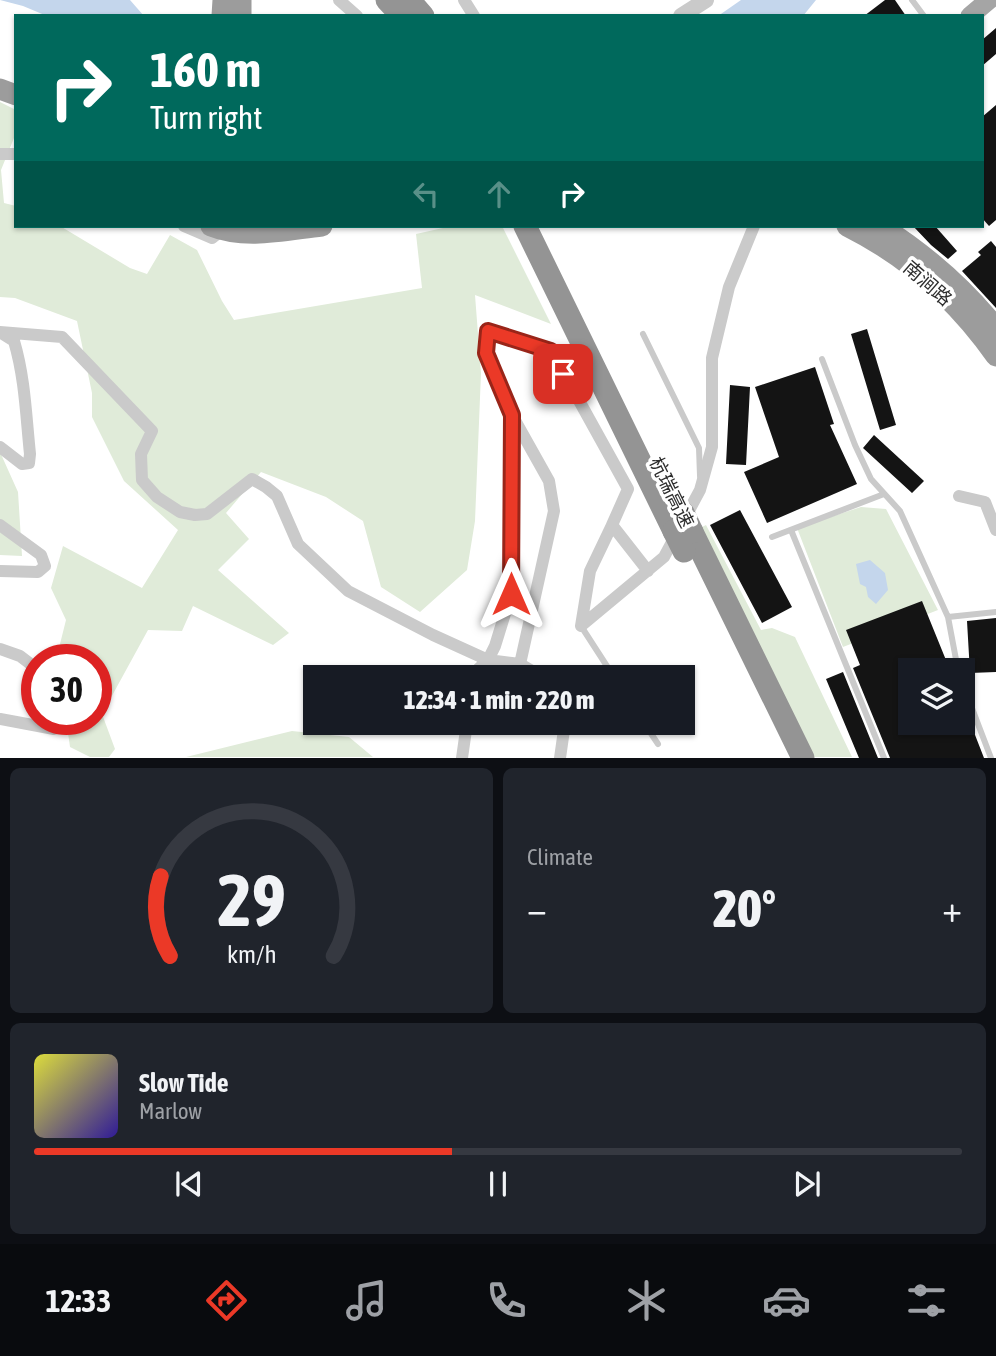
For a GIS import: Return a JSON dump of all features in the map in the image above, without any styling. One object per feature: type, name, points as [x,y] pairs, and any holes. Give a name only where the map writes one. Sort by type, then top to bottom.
[{"type":"highway","points":[[387,0],[412,10]]},
{"type":"highway","points":[[217,228],[255,233],[303,228]]},
{"type":"highway","name":"杭瑞高速","points":[[526,228],[555,269],[683,532],[785,758]]},
{"type":"highway","name":"杭瑞高速","points":[[543,228],[555,269]]},
{"type":"highway","name":"南涧路","points":[[851,228],[890,251],[926,279],[960,310],[996,356]]},
{"type":"highway","name":"南涧路","points":[[884,228],[937,266],[996,328]]},
{"type":"highway","name":"杭瑞高速","points":[[683,532],[803,758]]},
{"type":"main road","points":[[972,14],[989,0]]},
{"type":"street","points":[[339,0],[355,14]]},
{"type":"street","points":[[684,14],[706,0]]},
{"type":"street","points":[[189,228],[212,238],[217,228]]},
{"type":"street","points":[[581,626],[664,557],[700,489],[712,447],[712,358],[729,287],[753,228]]},
{"type":"street","points":[[0,332],[62,337],[152,431],[141,454],[142,480],[169,505],[180,512],[207,514],[252,479],[277,496],[298,544],[348,590],[433,635],[488,660],[520,664],[554,512],[549,481],[512,415],[486,353],[488,331],[551,351],[628,489],[590,571],[581,626]]},
{"type":"street","points":[[0,332],[14,341],[23,377],[29,463],[22,464],[0,447]]},
{"type":"street","points":[[483,665],[495,646],[511,594],[512,415]]},
{"type":"street","points":[[958,496],[985,502],[996,530]]},
{"type":"street","points":[[0,525],[41,555],[45,566],[38,572],[0,571]]},
{"type":"street","points":[[612,525],[648,571]]},
{"type":"street","points":[[0,649],[21,657]]},
{"type":"street","points":[[0,719],[21,723]]},
{"type":"street","points":[[462,758],[465,735]]},
{"type":"street","points":[[560,758],[563,735]]},
{"type":"lane","points":[[643,334],[699,448],[700,489]]},
{"type":"lane","points":[[822,359],[870,479],[900,511],[948,617],[956,658]]},
{"type":"lane","points":[[772,537],[884,494]]},
{"type":"lane","points":[[791,530],[884,758]]},
{"type":"lane","points":[[948,617],[996,612]]},
{"type":"lane","points":[[581,626],[606,665]]},
{"type":"lane","points":[[975,717],[990,758]]},
{"type":"lane","points":[[652,735],[658,744]]},
{"type":"green space","points":[[0,102],[14,109],[14,138],[1,170],[4,203],[14,206],[14,228],[63,228],[130,268],[147,274],[170,235],[197,250],[234,320],[422,288],[416,234],[443,228],[503,228],[551,324],[475,295],[481,373],[475,521],[467,570],[420,612],[381,587],[363,521],[326,497],[261,472],[226,513],[249,539],[218,570],[289,633],[273,645],[193,606],[182,631],[148,630],[112,696],[112,644],[60,644],[66,620],[51,588],[63,546],[142,588],[178,530],[124,481],[92,417],[92,393],[77,321],[15,298],[0,297]]},
{"type":"green space","points":[[0,452],[18,492],[22,556],[0,555]]},
{"type":"green space","points":[[861,507],[886,509],[938,610],[843,647],[797,528]]},
{"type":"green space","points":[[706,525],[761,630],[772,628],[795,637],[852,757],[808,757],[698,529]]},
{"type":"green space","points":[[292,731],[303,732],[303,735],[349,737],[373,757],[186,757]]},
{"type":"green space","points":[[68,735],[110,735],[115,749],[109,757],[90,757],[70,747]]},
{"type":"water","points":[[0,0],[130,0],[142,14],[42,14]]},
{"type":"water","points":[[741,0],[816,0],[805,14],[721,14]]},
{"type":"water","points":[[870,560],[885,573],[888,590],[876,604],[868,597],[866,587],[860,584],[856,564]]},
{"type":"building","points":[[885,0],[895,0],[905,14],[867,14]]},
{"type":"building","points":[[996,28],[996,54],[984,64],[984,38]]},
{"type":"building","points":[[996,105],[996,220],[989,226],[984,220],[984,115]]},
{"type":"building","points":[[915,228],[937,228],[957,251],[948,259]]},
{"type":"building","points":[[991,241],[996,247],[996,308],[962,271],[981,255],[978,252]]},
{"type":"building","points":[[867,329],[896,425],[880,430],[851,334]]},
{"type":"building","points":[[815,367],[834,424],[830,425],[857,484],[767,523],[744,472],[779,457],[755,387]]},
{"type":"building","points":[[730,385],[750,387],[746,465],[726,464]]},
{"type":"building","points":[[874,435],[924,481],[912,493],[863,448]]},
{"type":"building","points":[[740,510],[792,607],[762,623],[710,525]]},
{"type":"building","points":[[922,601],[945,658],[898,658],[898,735],[975,735],[984,758],[890,758],[853,668],[860,665],[846,630]]},
{"type":"building","points":[[996,618],[996,672],[975,673],[975,658],[969,658],[967,621]]},
{"type":"building","points":[[843,672],[878,758],[859,758],[826,679]]},
{"type":"route","points":[[511,594],[512,415],[486,353],[488,331],[551,351],[563,374]]}]
